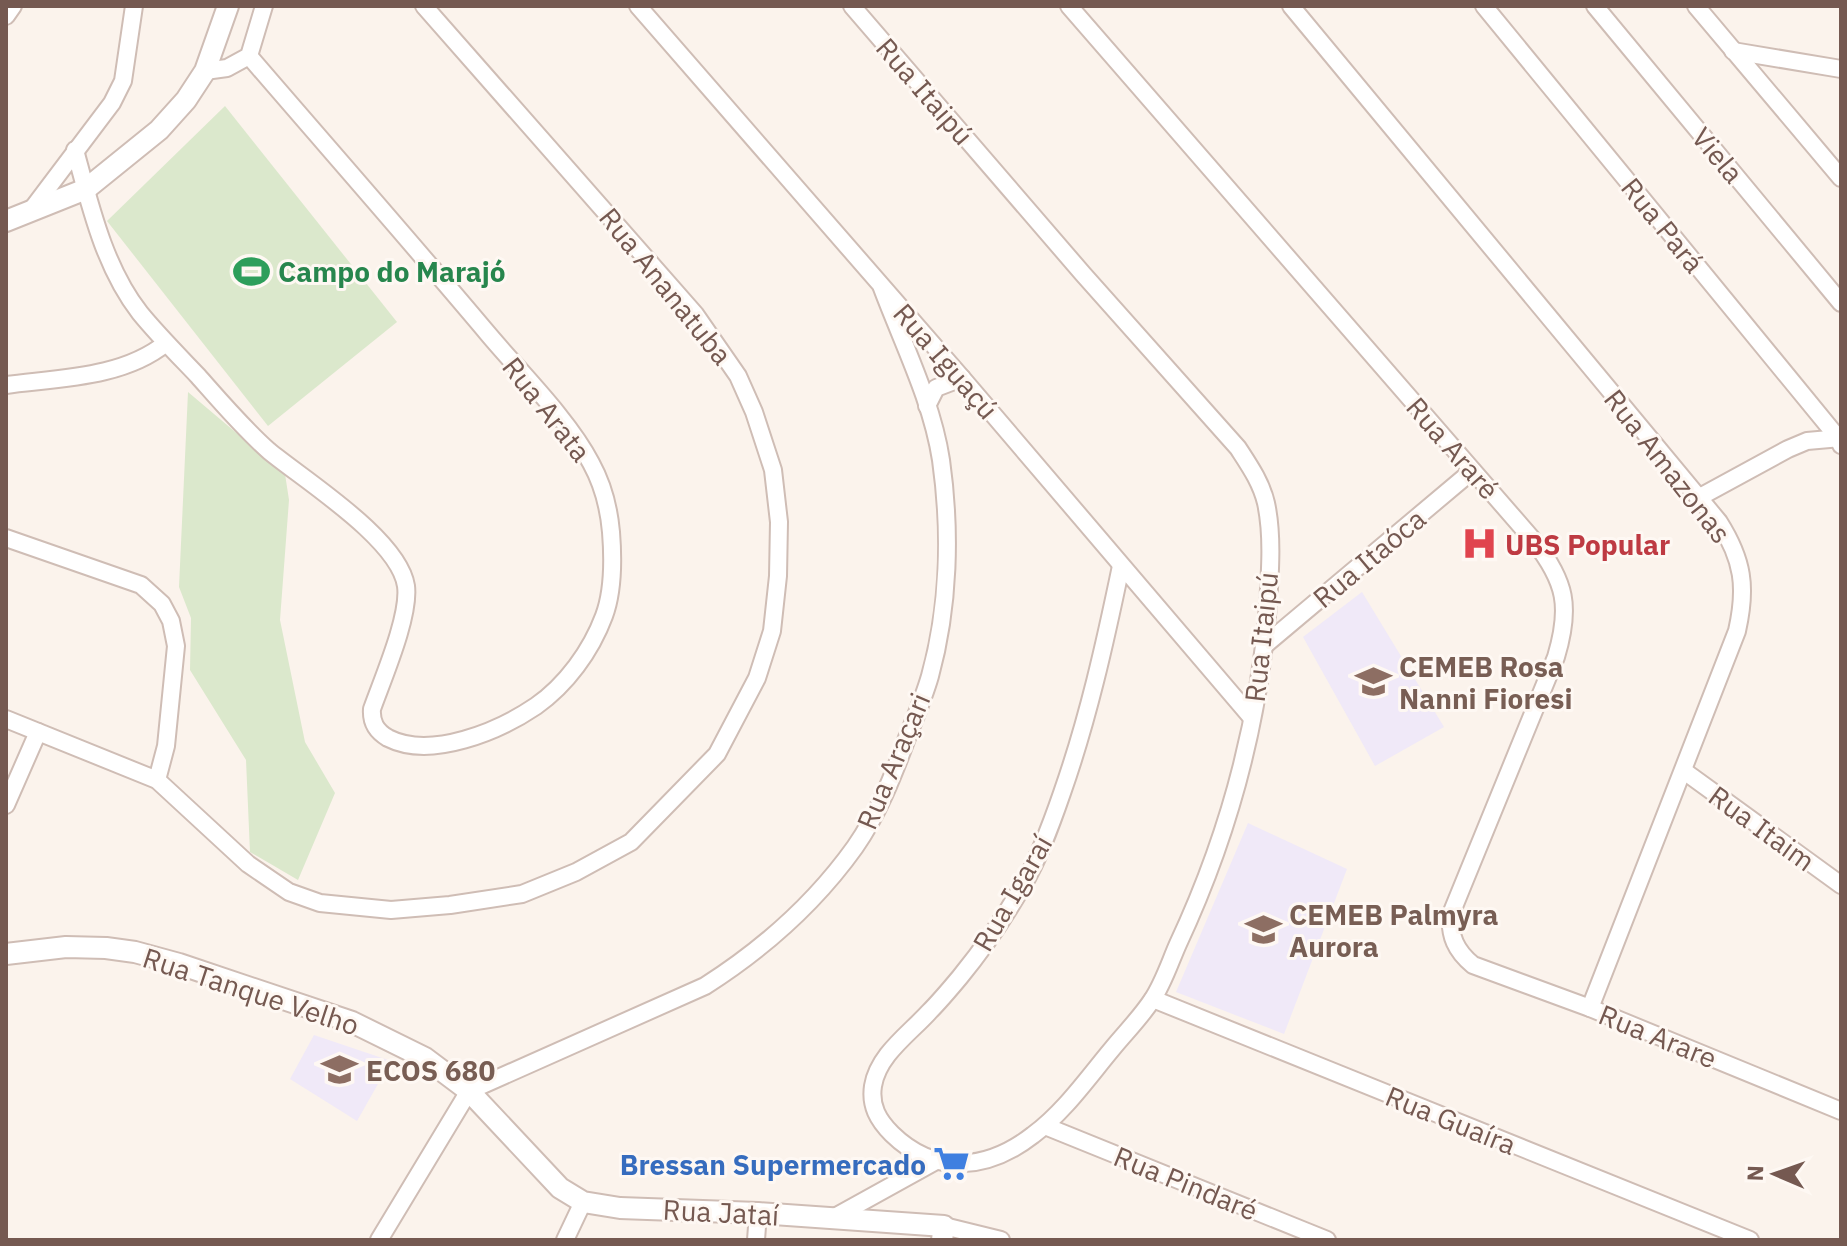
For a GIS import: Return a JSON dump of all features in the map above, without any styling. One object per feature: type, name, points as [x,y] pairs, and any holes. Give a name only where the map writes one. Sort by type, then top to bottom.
[{"type":"street","points":[[6,16],[13,6]]},
{"type":"street","points":[[121,6],[129,37]]},
{"type":"street","points":[[29,213],[112,103],[123,81],[134,6]]},
{"type":"street","points":[[6,221],[86,189],[159,130],[186,100],[205,71],[228,6]]},
{"type":"street","points":[[205,71],[227,68],[249,56],[264,6]]},
{"type":"street","name":"Rua Ananatuba","points":[[6,719],[157,780],[248,864],[302,898],[350,907],[391,910],[522,894],[576,872],[631,842],[717,754],[757,678],[772,631],[778,576],[779,522],[773,470],[754,412],[738,376],[695,314],[424,6]]},
{"type":"street","name":"Rua Iguaçú","points":[[638,6],[962,378],[1252,718]]},
{"type":"street","name":"Rua Itaipú","points":[[852,6],[1238,448],[1256,475],[1266,504],[1269,531],[1270,578],[1265,645],[1245,757],[1196,906],[1153,999],[1045,1126],[1000,1156],[977,1162],[936,1161]]},
{"type":"street","name":"Rua Araré","points":[[1069,6],[1472,471],[1550,563],[1561,583],[1565,605],[1564,631],[1556,657],[1451,914],[1453,942],[1461,955],[1473,965]]},
{"type":"street","name":"Rua Amazonas","points":[[1291,6],[1719,522],[1732,543],[1741,571],[1743,603],[1737,631],[1590,1008]]},
{"type":"street","name":"Rua Pará","points":[[1484,6],[1840,440]]},
{"type":"street","name":"Viela","points":[[1595,6],[1841,303]]},
{"type":"street","points":[[1696,6],[1841,178]]},
{"type":"street","points":[[1733,51],[1841,69]]},
{"type":"street","name":"Rua Arata","points":[[75,150],[103,246],[138,311],[238,421],[270,451],[365,526],[397,564],[406,587],[405,604],[371,716],[376,728],[384,736],[410,746],[422,746],[462,740],[502,726],[538,704],[560,685],[586,654],[605,614],[611,575],[611,530],[602,491],[591,462],[566,427],[249,56]]},
{"type":"street","name":"Rua Araçari","points":[[469,1091],[705,986],[734,968],[784,927],[822,889],[856,846],[876,812],[897,767],[930,676],[946,585],[946,509],[941,457],[927,406],[882,288]]},
{"type":"street","points":[[6,385],[106,371],[149,356],[166,343]]},
{"type":"street","points":[[927,406],[940,384],[962,378]]},
{"type":"street","points":[[1698,498],[1807,441],[1840,440]]},
{"type":"street","name":"Rua Itaóca","points":[[1265,645],[1472,471]]},
{"type":"street","points":[[6,538],[141,585],[162,604],[171,621],[176,646],[166,746],[157,780]]},
{"type":"street","name":"Rua Igaraí","points":[[936,1161],[913,1153],[883,1125],[875,1113],[872,1096],[874,1081],[880,1065],[894,1047],[962,974],[1024,884],[1051,827],[1078,747],[1097,681],[1121,566]]},
{"type":"street","points":[[6,805],[38,732]]},
{"type":"street","name":"Rua Itaim","points":[[1684,771],[1841,885]]},
{"type":"street","name":"Rua Tanque Velho","points":[[6,954],[66,947],[135,952],[179,964],[371,1030],[425,1058],[469,1091],[560,1188],[583,1202]]},
{"type":"street","name":"Rua Arare","points":[[1473,965],[1590,1008],[1841,1111]]},
{"type":"street","name":"Rua Guaíra","points":[[1153,999],[1750,1240]]},
{"type":"street","points":[[379,1240],[469,1091]]},
{"type":"street","name":"Rua Pindaré","points":[[1045,1126],[1327,1240]]},
{"type":"street","points":[[833,1218],[936,1161]]},
{"type":"street","points":[[565,1240],[583,1202]]},
{"type":"street","name":"Rua Jataí","points":[[583,1202],[620,1208],[833,1218],[1001,1240]]},
{"type":"street","points":[[756,1240],[758,1213]]},
{"type":"shaded area","name":"CEMEB Rosa Nanni Fioresi","points":[[1362,592],[1444,727],[1375,766],[1303,637]]},
{"type":"shaded area","name":"CEMEB Palmyra Aurora","points":[[1248,823],[1347,869],[1284,1034],[1176,992]]},
{"type":"shaded area","name":"ECOS 680","points":[[314,1035],[391,1061],[357,1121],[290,1079]]},
{"type":"green space","name":"Campo do Marajó","points":[[225,106],[397,322],[268,426],[107,221]]},
{"type":"green space","points":[[188,392],[285,474],[289,500],[280,620],[305,742],[335,793],[298,880],[250,852],[246,760],[190,670],[191,618],[179,587]]},
{"type":"place","name":"Campo do Marajó","points":[[252,271]]},
{"type":"place","name":"UBS Popular","points":[[1479,544]]},
{"type":"place","name":"CEMEB Rosa Nanni Fioresi","points":[[1373,682]]},
{"type":"place","name":"CEMEB Palmyra Aurora","points":[[1263,930]]},
{"type":"place","name":"ECOS 680","points":[[340,1070]]},
{"type":"place","name":"Bressan Supermercado","points":[[952,1164]]}]
